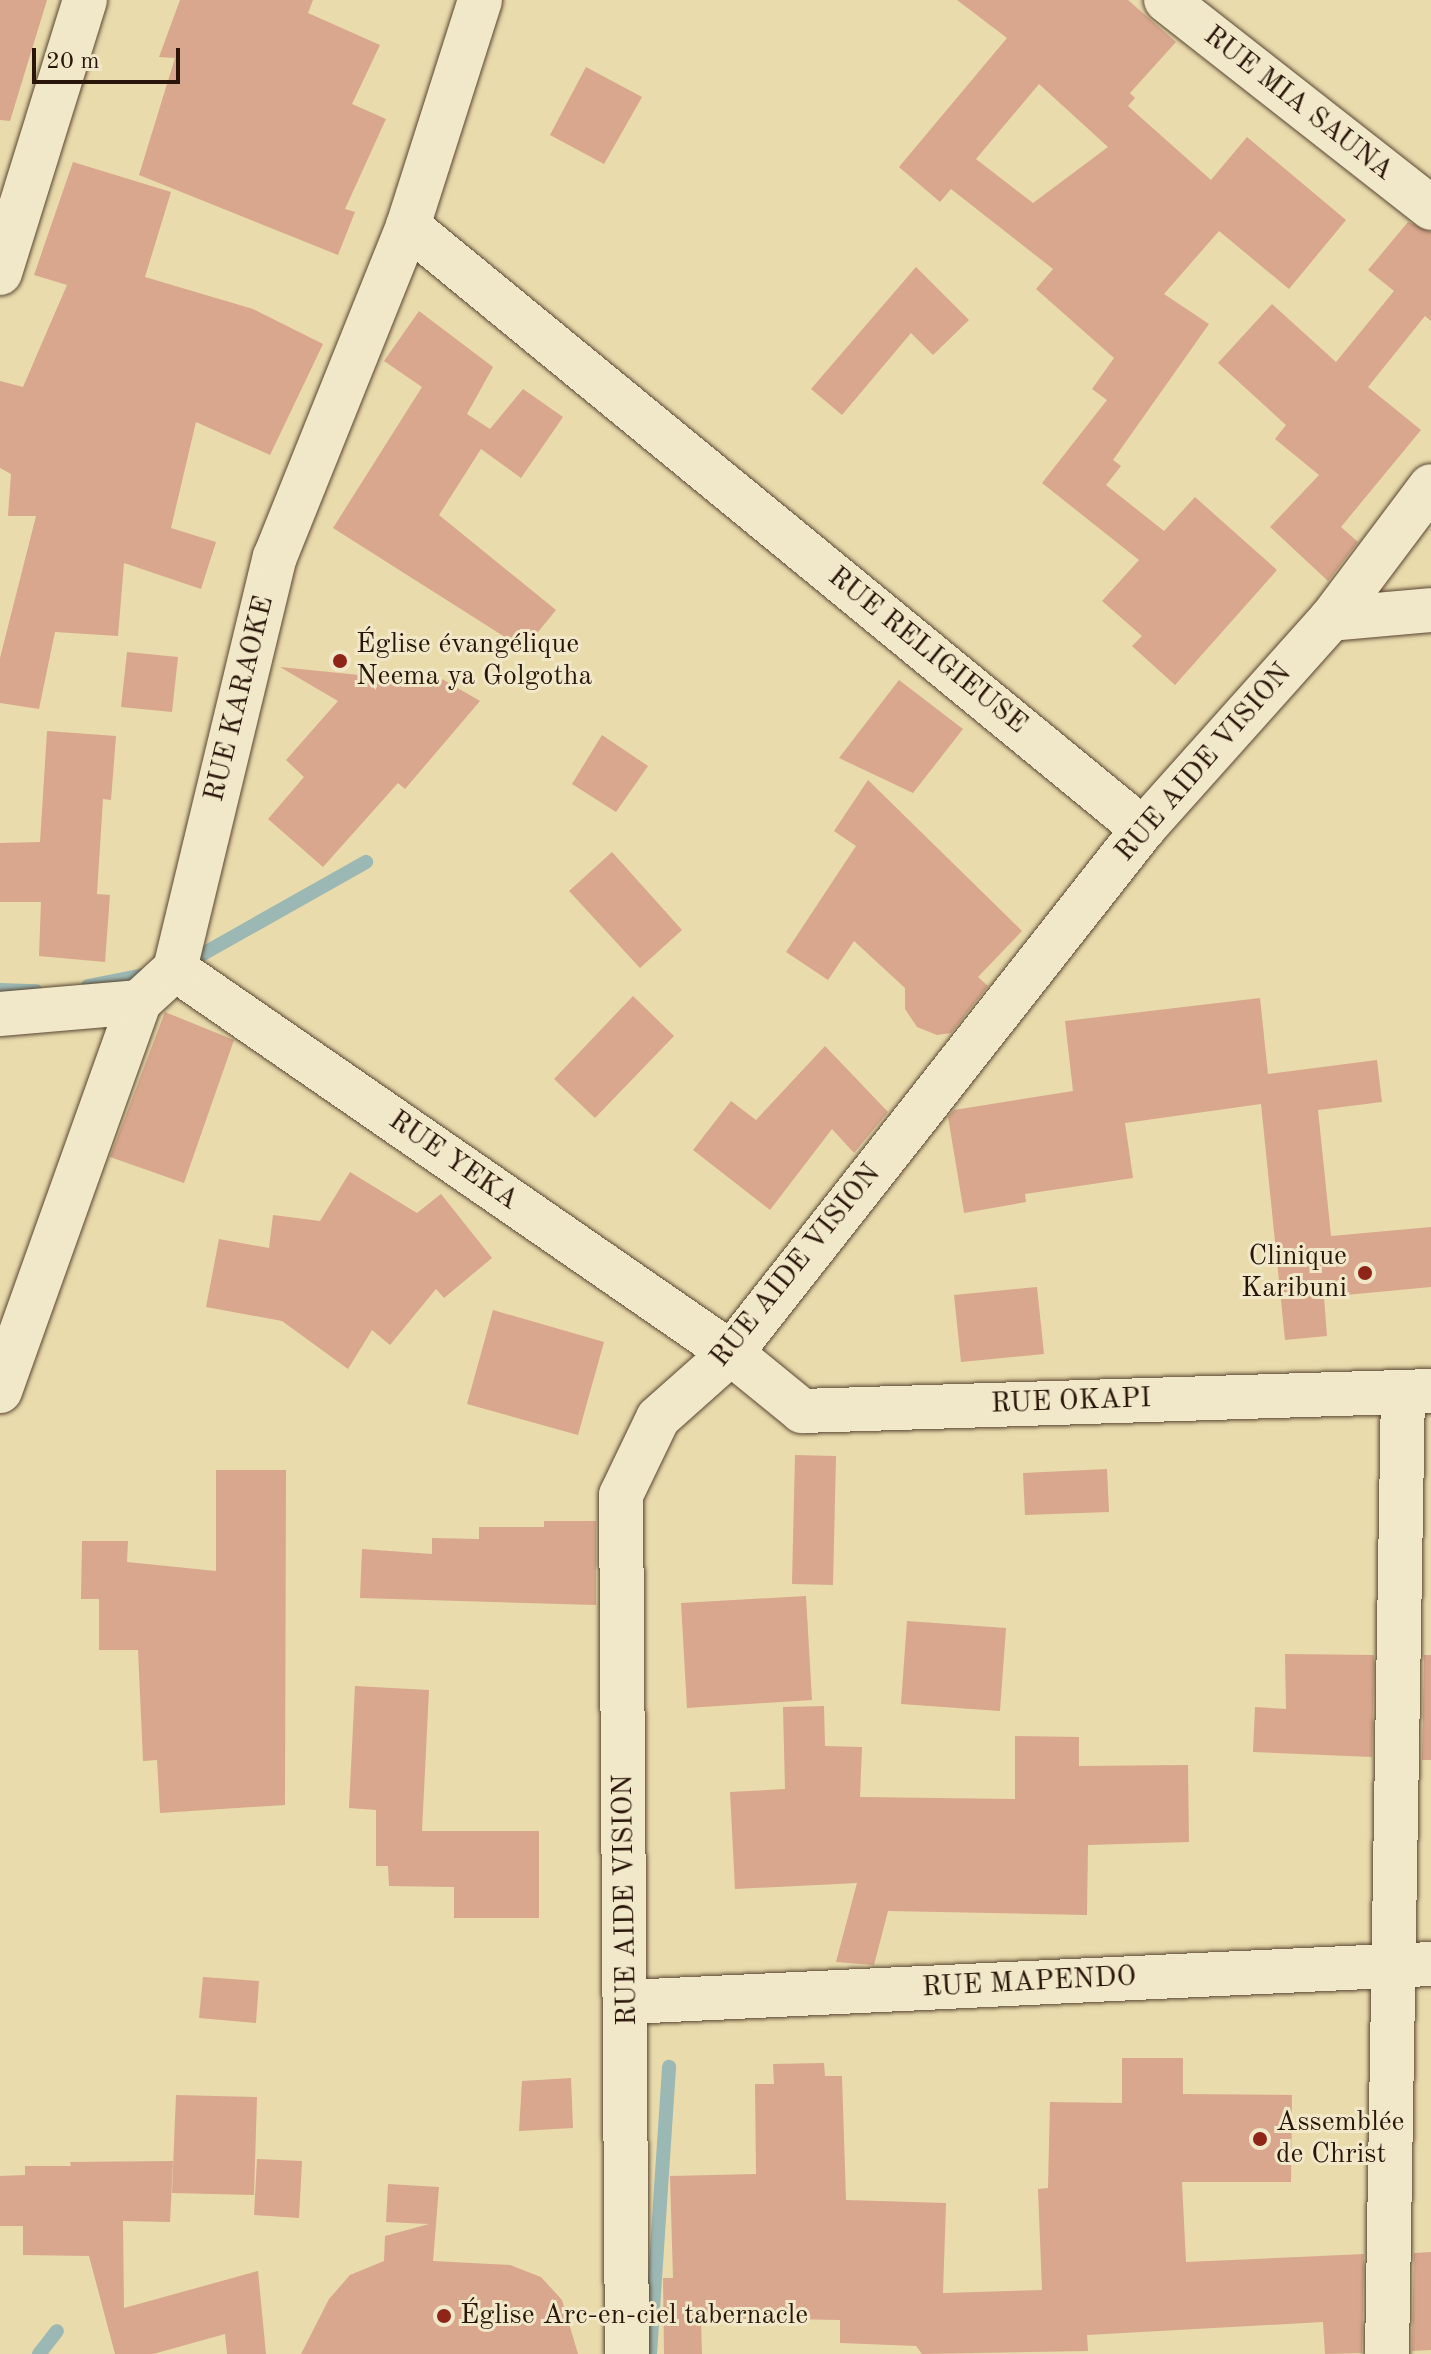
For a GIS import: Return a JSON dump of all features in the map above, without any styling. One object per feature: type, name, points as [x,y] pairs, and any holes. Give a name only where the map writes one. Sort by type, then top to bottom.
[{"type":"street","points":[[0,273],[14,181],[85,0]]},
{"type":"street","name":"RUE KARAOKE","points":[[175,969],[275,557],[408,226],[480,0]]},
{"type":"street","name":"RUE MIA SAUNA","points":[[1166,0],[1431,208]]},
{"type":"street","name":"RUE RELIGIEUSE","points":[[408,226],[1143,829]]},
{"type":"street","name":"RUE AIDE VISION","points":[[627,2354],[628,2002],[621,1495],[658,1418],[731,1353],[1143,829],[1331,619],[1431,486]]},
{"type":"street","points":[[1331,619],[1431,610]]},
{"type":"street","points":[[0,1391],[139,1002],[175,969]]},
{"type":"street","name":"RUE YEKA","points":[[175,969],[731,1353]]},
{"type":"street","points":[[0,1014],[139,1002]]},
{"type":"street","name":"RUE OKAPI","points":[[731,1353],[802,1411],[1417,1391]]},
{"type":"street","points":[[1387,2354],[1412,1965],[1417,1391]]},
{"type":"street","name":"RUE MAPENDO","points":[[628,2002],[1412,1965]]},
{"type":"building","points":[[0,0],[47,0],[10,121],[0,120]]},
{"type":"building","points":[[180,0],[313,0],[308,13],[380,45],[352,104],[386,119],[345,209],[355,212],[338,255],[139,175],[175,58],[159,57]]},
{"type":"building","points":[[957,0],[1128,0],[1176,42],[1130,93],[1135,98],[1128,106],[1211,180],[1247,137],[1346,220],[1289,289],[1219,231],[1164,294],[1209,324],[1113,460],[1121,466],[1106,485],[1164,531],[1195,497],[1277,570],[1175,685],[1132,646],[1142,636],[1102,601],[1139,560],[1042,483],[1107,400],[1092,389],[1114,358],[1036,289],[1053,269],[951,189],[940,202],[899,167],[1007,38]],"holes":[[[1039,84],[1108,147],[1033,203],[976,159]]]},
{"type":"building","points":[[586,67],[642,97],[604,164],[550,135]]},
{"type":"building","points":[[73,162],[171,192],[145,277],[253,309],[323,344],[270,455],[196,422],[171,528],[216,542],[201,589],[124,563],[118,636],[55,632],[39,709],[0,703],[0,658],[36,516],[8,516],[11,474],[0,468],[0,381],[23,387],[67,285],[34,275]]},
{"type":"building","points":[[1408,222],[1431,232],[1431,321],[1425,316],[1368,387],[1421,430],[1341,527],[1358,542],[1328,581],[1270,527],[1319,475],[1275,439],[1286,425],[1218,363],[1272,304],[1336,362],[1394,291],[1368,270]]},
{"type":"building","points":[[916,267],[969,320],[933,355],[911,333],[842,415],[811,389]]},
{"type":"building","points":[[419,311],[493,367],[467,414],[490,429],[523,389],[563,417],[521,478],[481,449],[439,515],[556,610],[524,649],[333,528],[422,387],[384,361]]},
{"type":"building","points":[[127,652],[178,657],[172,712],[121,707]]},
{"type":"building","points":[[280,667],[428,682],[430,672],[480,701],[405,789],[398,783],[323,867],[268,819],[304,777],[286,760],[338,701]]},
{"type":"building","points":[[899,680],[963,729],[913,793],[839,758]]},
{"type":"building","points":[[47,731],[116,736],[111,800],[103,799],[97,894],[110,895],[105,962],[39,956],[41,902],[0,902],[0,843],[40,842]]},
{"type":"building","points":[[602,735],[648,766],[616,812],[572,784]]},
{"type":"building","points":[[868,780],[1022,931],[978,977],[988,986],[951,1033],[937,1035],[917,1027],[905,1009],[905,988],[854,941],[828,980],[786,952],[856,846],[834,831]]},
{"type":"building","points":[[612,852],[682,930],[640,968],[569,891]]},
{"type":"building","points":[[633,996],[674,1036],[595,1118],[554,1079]]},
{"type":"building","points":[[1260,998],[1268,1074],[1377,1060],[1382,1102],[1318,1110],[1331,1236],[1431,1227],[1431,1287],[1324,1297],[1327,1336],[1285,1340],[1261,1104],[1125,1123],[1133,1178],[1025,1194],[1026,1202],[964,1213],[948,1117],[954,1110],[1073,1091],[1065,1021]]},
{"type":"building","points":[[165,1012],[234,1040],[184,1183],[110,1157]]},
{"type":"building","points":[[825,1046],[888,1112],[854,1153],[832,1129],[770,1210],[693,1150],[731,1101],[756,1120]]},
{"type":"building","points":[[350,1172],[417,1213],[441,1194],[492,1258],[444,1298],[436,1289],[390,1345],[372,1330],[348,1369],[282,1321],[206,1307],[219,1239],[269,1248],[273,1215],[320,1221]]},
{"type":"building","points":[[1037,1287],[1044,1354],[961,1362],[954,1295]]},
{"type":"building","points":[[493,1310],[604,1342],[578,1435],[467,1404]]},
{"type":"building","points":[[795,1455],[836,1456],[833,1585],[792,1584]]},
{"type":"building","points":[[1107,1469],[1109,1512],[1025,1515],[1023,1473]]},
{"type":"building","points":[[216,1470],[286,1470],[285,1805],[160,1813],[157,1760],[143,1761],[138,1650],[99,1650],[99,1599],[81,1599],[82,1541],[128,1541],[127,1562],[216,1571]]},
{"type":"building","points":[[544,1521],[596,1521],[596,1605],[360,1598],[362,1549],[432,1554],[432,1538],[479,1539],[479,1527],[544,1527]]},
{"type":"building","points":[[806,1596],[812,1700],[687,1708],[681,1603]]},
{"type":"building","points":[[907,1621],[1006,1628],[1000,1711],[901,1704]]},
{"type":"building","points":[[1285,1654],[1374,1655],[1372,1757],[1253,1752],[1255,1707],[1286,1709]]},
{"type":"building","points":[[1424,1655],[1431,1655],[1431,1760],[1422,1760]]},
{"type":"building","points":[[355,1686],[429,1690],[422,1831],[539,1831],[539,1918],[454,1918],[454,1887],[389,1886],[388,1866],[376,1866],[376,1810],[349,1808]]},
{"type":"building","points":[[824,1706],[825,1746],[862,1747],[860,1797],[1015,1799],[1015,1736],[1079,1737],[1079,1766],[1188,1765],[1189,1842],[1088,1845],[1087,1915],[888,1911],[874,1965],[836,1962],[857,1883],[735,1889],[730,1792],[785,1789],[783,1707]]},
{"type":"building","points":[[203,1977],[259,1981],[256,2023],[199,2018]]},
{"type":"building","points":[[1122,2058],[1183,2058],[1183,2094],[1292,2095],[1291,2182],[1182,2182],[1186,2262],[1364,2254],[1362,2353],[1325,2354],[1323,2322],[1087,2335],[1088,2351],[922,2354],[916,2346],[840,2343],[840,2320],[790,2319],[701,2321],[702,2354],[664,2354],[663,2278],[673,2278],[670,2176],[756,2174],[755,2084],[774,2084],[773,2064],[824,2063],[825,2076],[842,2076],[846,2200],[946,2203],[943,2293],[1042,2290],[1038,2189],[1048,2188],[1050,2102],[1122,2103]]},
{"type":"building","points":[[571,2078],[573,2128],[519,2131],[522,2081]]},
{"type":"building","points":[[176,2095],[257,2097],[254,2195],[172,2193]]},
{"type":"building","points":[[257,2159],[302,2161],[299,2218],[254,2215]]},
{"type":"building","points":[[173,2161],[170,2222],[123,2221],[124,2308],[258,2271],[266,2354],[227,2354],[225,2334],[153,2354],[115,2354],[89,2256],[23,2255],[23,2226],[0,2226],[0,2176],[25,2175],[25,2166],[71,2166],[70,2162]]},
{"type":"building","name":"Église Arc-en-ciel tabernacle","points":[[388,2184],[439,2187],[433,2261],[510,2265],[541,2277],[562,2300],[578,2354],[301,2354],[329,2299],[350,2275],[384,2261],[385,2236],[429,2224],[386,2222]]},
{"type":"building","points":[[1431,2252],[1431,2350],[1412,2351],[1414,2253]]},
{"type":"waterway","points":[[185,964],[366,862]]},
{"type":"waterway","points":[[88,986],[150,974]]},
{"type":"waterway","points":[[0,990],[36,991]]},
{"type":"waterway","points":[[650,2354],[669,2067]]},
{"type":"waterway","points":[[39,2354],[57,2331]]},
{"type":"place","name":"Église évangélique Neema ya Golgotha","points":[[340,661]]},
{"type":"place","name":"Clinique Karibuni","points":[[1365,1273]]},
{"type":"place","name":"Assemblée de Christ","points":[[1260,2139]]},
{"type":"place","name":"Église Arc-en-ciel tabernacle","points":[[444,2316]]}]
